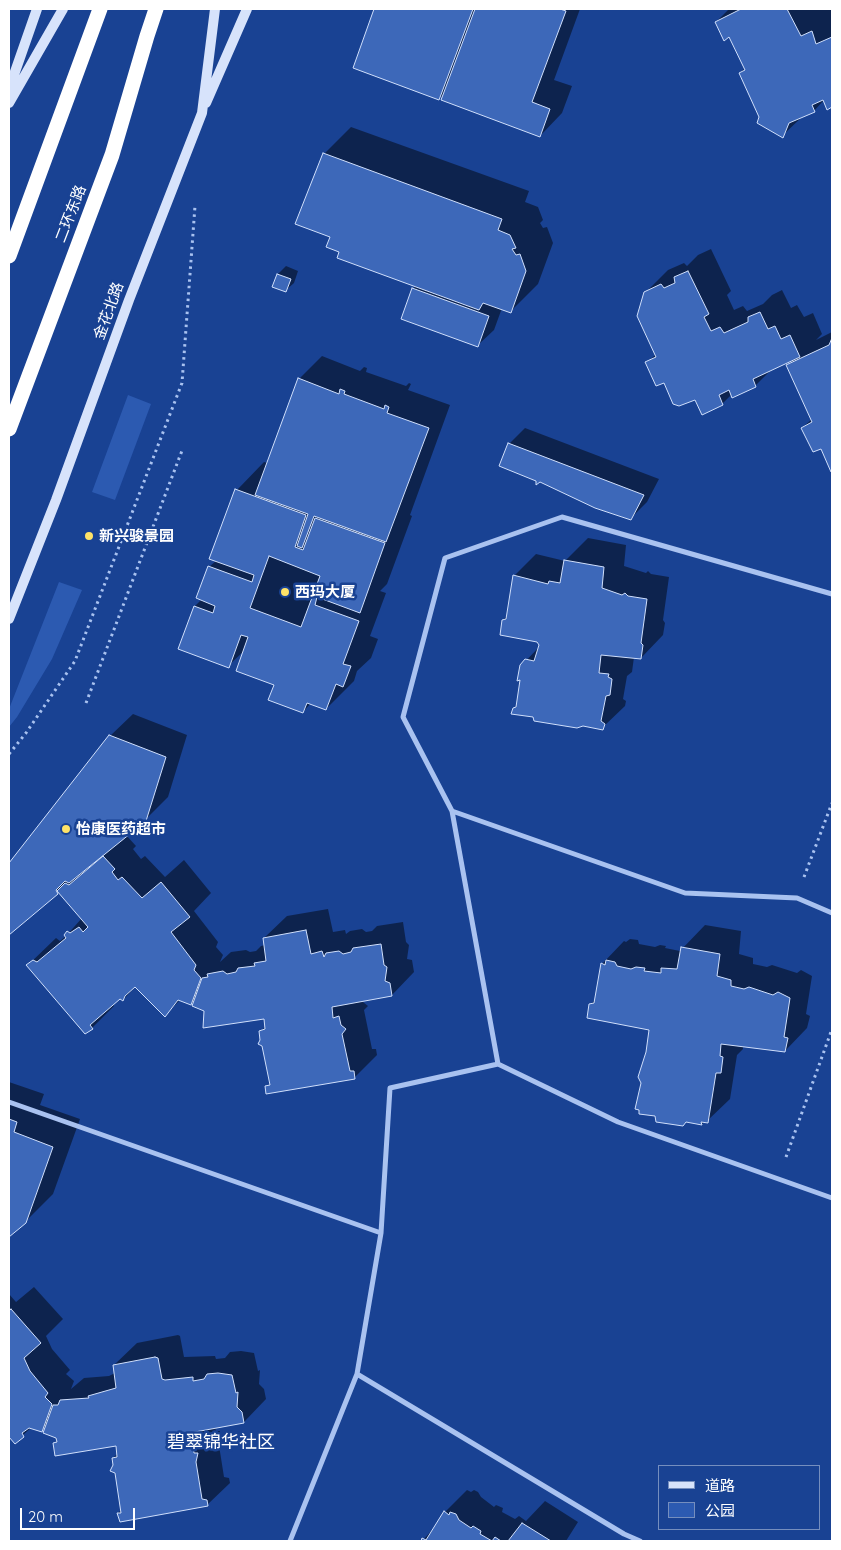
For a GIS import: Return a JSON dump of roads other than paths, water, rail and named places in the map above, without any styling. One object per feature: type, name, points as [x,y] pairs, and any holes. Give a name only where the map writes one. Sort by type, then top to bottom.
[{"type":"highway","points":[[9,256],[100,9]]},
{"type":"highway","name":"二环东路","points":[[9,429],[112,155],[156,9]]},
{"type":"main road","points":[[9,89],[38,9]]},
{"type":"main road","points":[[9,103],[63,9]]},
{"type":"main road","name":"金花北路","points":[[9,619],[56,500],[129,300],[202,114],[215,9]]},
{"type":"main road","points":[[202,114],[247,9]]},
{"type":"main road","points":[[9,610],[16,599]]},
{"type":"street","points":[[498,1064],[452,811],[403,716],[445,558],[562,517],[832,594]]},
{"type":"street","points":[[452,811],[685,893],[796,898],[832,913]]},
{"type":"street","points":[[290,1541],[357,1374],[381,1233],[390,1088],[498,1064],[618,1122],[832,1198]]},
{"type":"street","points":[[9,1102],[381,1233]]},
{"type":"street","points":[[357,1374],[624,1534],[640,1541]]},
{"type":"place","name":"新兴骏景园","points":[[89,536]]},
{"type":"place","name":"西玛大厦","points":[[285,592]]},
{"type":"place","name":"怡康医药超市","points":[[66,829]]},
{"type":"district","name":"碧翠锦华社区","points":[[221,1443]]}]
